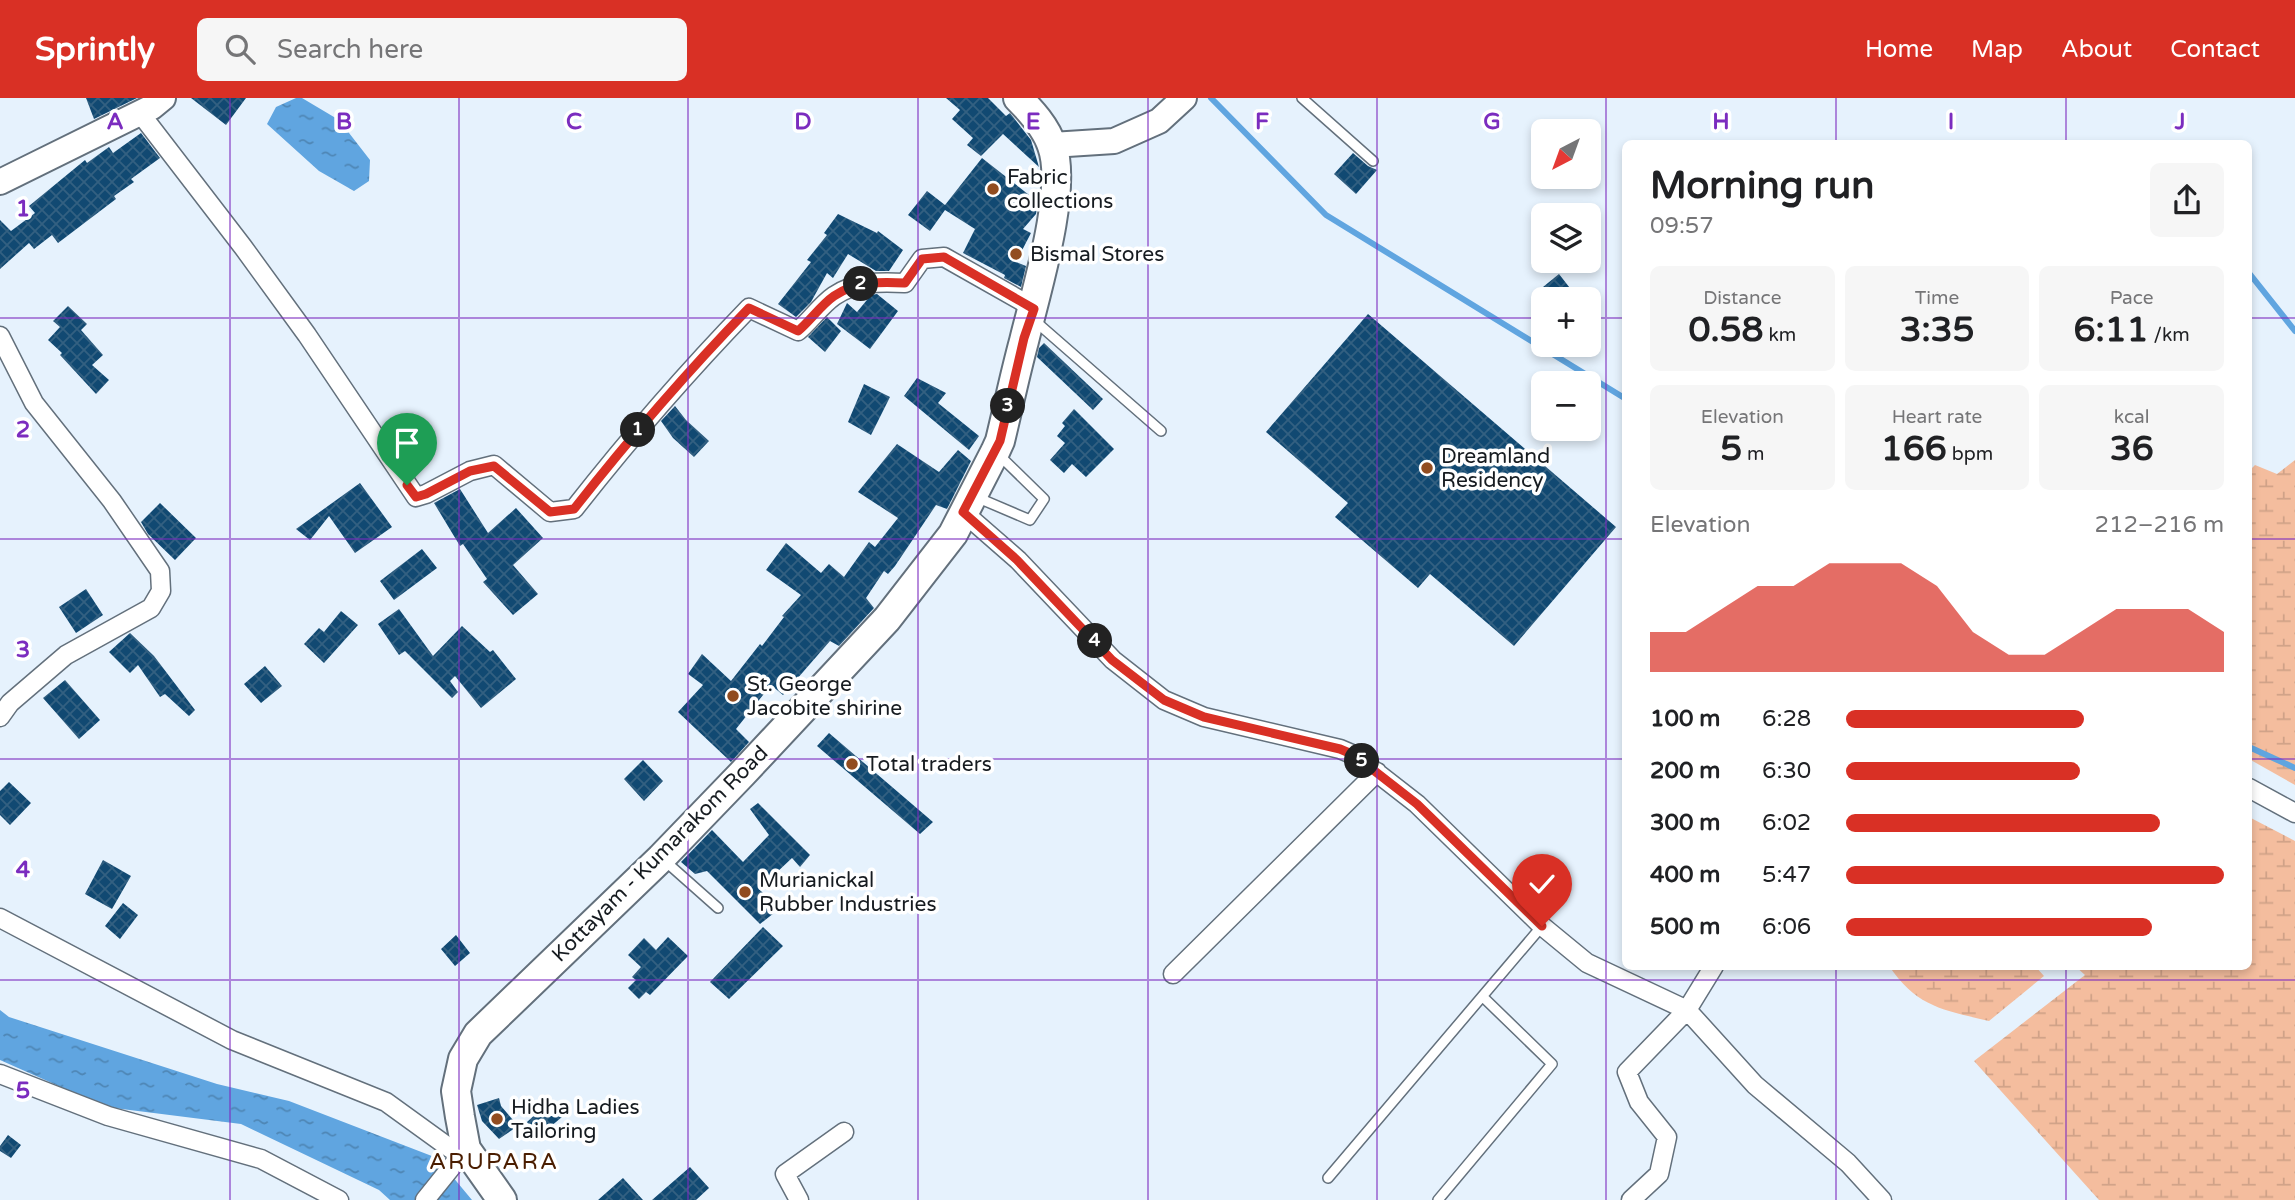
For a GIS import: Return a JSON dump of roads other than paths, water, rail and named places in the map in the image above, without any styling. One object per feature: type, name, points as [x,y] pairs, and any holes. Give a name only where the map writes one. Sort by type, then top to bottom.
[{"type":"main road","name":"Kottayam - Kumarakom Road","points":[[502,1200],[462,1153],[456,1091],[463,1059],[478,1034],[661,858],[887,619],[953,534],[995,452],[1032,313],[1050,226],[1057,172],[1052,145],[1034,114],[1018,98]]},
{"type":"street","points":[[0,182],[140,113],[163,98]]},
{"type":"street","points":[[1052,145],[1114,141],[1159,121],[1184,98]]},
{"type":"street","points":[[140,113],[299,324],[416,497],[470,471],[494,466],[550,512],[574,509],[695,364],[749,308],[798,331],[832,297],[844,290],[856,285],[879,282],[905,283],[922,259],[944,257],[1032,313]]},
{"type":"street","points":[[0,336],[34,403],[112,501],[160,571],[161,591],[151,608],[66,655],[10,703],[0,717]]},
{"type":"street","points":[[968,504],[1112,660],[1164,700],[1204,717],[1340,749],[1354,755],[1417,804],[1542,926],[1587,963],[1686,1010],[1755,1085],[1848,1163],[1882,1200]]},
{"type":"street","points":[[1173,974],[1377,772]]},
{"type":"street","points":[[2252,790],[2295,813]]},
{"type":"street","points":[[0,918],[232,1040],[386,1102],[451,1149],[462,1153],[425,1200]]},
{"type":"street","points":[[1631,1200],[1659,1174],[1667,1137],[1639,1102],[1628,1072],[1686,1010],[1711,970]]},
{"type":"street","points":[[0,1074],[108,1116],[261,1159],[339,1200]]},
{"type":"street","points":[[799,1200],[785,1174],[844,1132]]},
{"type":"lane","points":[[1302,98],[1373,162]]},
{"type":"lane","points":[[1032,313],[1161,431]]},
{"type":"lane","points":[[968,504],[1030,520],[1044,499],[995,452]]},
{"type":"lane","points":[[661,858],[718,908]]},
{"type":"lane","points":[[1328,1178],[1542,926]]},
{"type":"lane","points":[[1438,1200],[1552,1064],[1483,997]]},
{"type":"water","points":[[302,98],[339,120],[370,160],[369,181],[354,191],[319,171],[267,124],[276,107]]},
{"type":"water","points":[[0,1010],[9,1017],[217,1084],[289,1101],[437,1158],[472,1200],[390,1200],[379,1190],[241,1124],[106,1107],[0,1060]]},
{"type":"waterway","points":[[1211,98],[1326,215],[1622,397]]},
{"type":"waterway","points":[[2252,277],[2295,331]]},
{"type":"waterway","points":[[2252,748],[2295,768]]},
{"type":"place","name":"Fabric collections","points":[[993,189]]},
{"type":"place","name":"Bismal Stores","points":[[1016,254]]},
{"type":"place","name":"Dreamland Residency","points":[[1427,468]]},
{"type":"place","name":"St. George Jacobite shirine","points":[[733,696]]},
{"type":"place","name":"Total traders","points":[[852,764]]},
{"type":"place","name":"Murianickal Rubber Industries","points":[[745,892]]},
{"type":"place","name":"Hidha Ladies Tailoring","points":[[497,1119]]},
{"type":"district","name":"ARUPARA","points":[[494,1162]]}]
